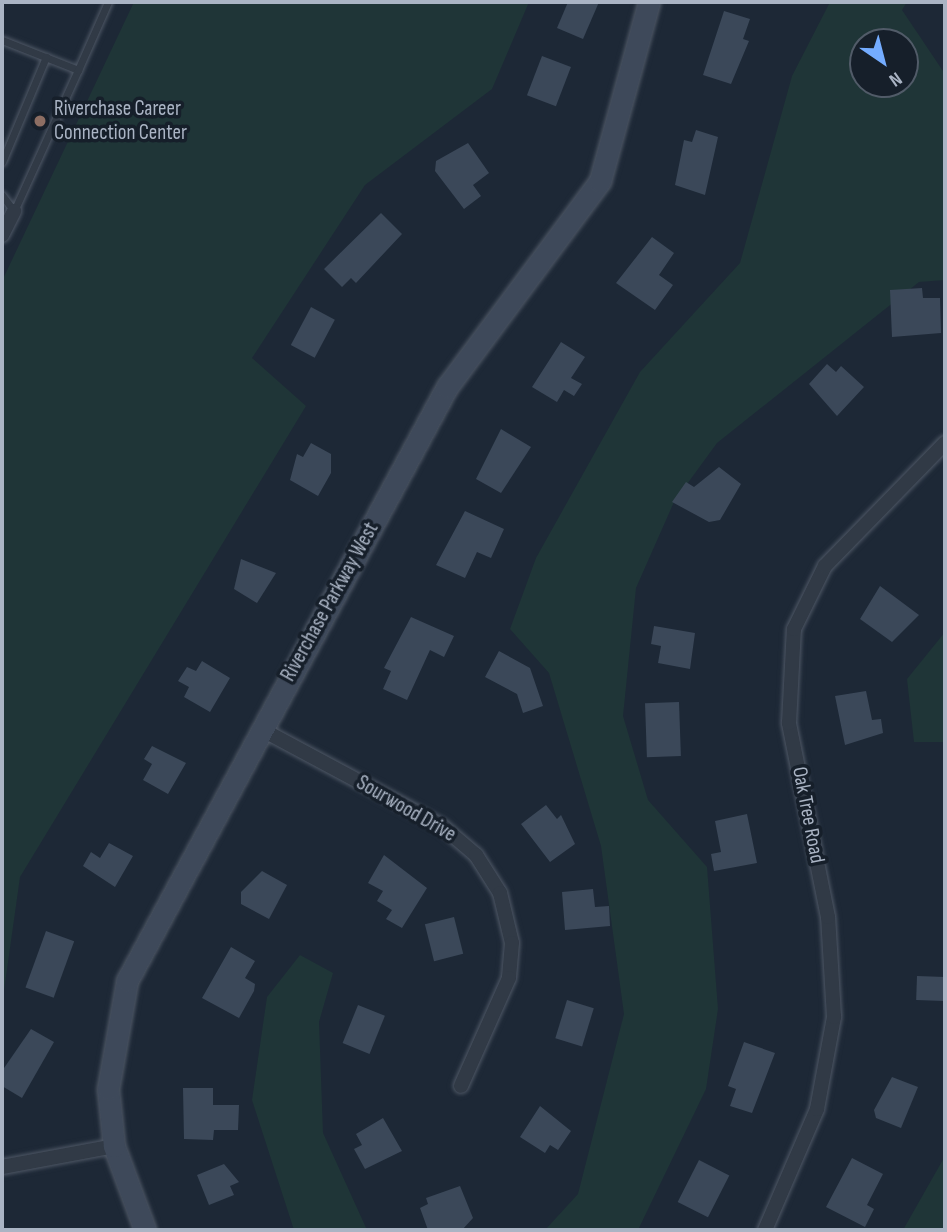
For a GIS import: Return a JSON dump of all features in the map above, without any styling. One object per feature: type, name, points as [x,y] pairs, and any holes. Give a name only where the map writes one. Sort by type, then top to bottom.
[{"type":"street","name":"Riverchase Parkway West","points":[[145,1230],[114,1146],[109,1065],[127,981],[447,387],[600,181],[649,2]]},
{"type":"street","points":[[2,235],[14,211]]},
{"type":"street","name":"Oak Tree Road","points":[[765,1230],[817,1109],[834,1017],[828,917],[789,723],[794,629],[843,544],[945,443]]},
{"type":"street","name":"Sourwood Drive","points":[[261,729],[442,826],[476,855],[500,893],[512,943],[509,978],[461,1086]]},
{"type":"street","points":[[2,1167],[114,1146]]},
{"type":"lane","points":[[2,195],[14,211],[108,2]]},
{"type":"lane","points":[[2,40],[78,69]]},
{"type":"lane","points":[[2,162],[46,57]]},
{"type":"green space","points":[[134,2],[529,2],[492,89],[365,185],[252,358],[306,406],[20,877],[2,1005],[2,281]]},
{"type":"green space","points":[[830,2],[907,2],[902,10],[914,28],[849,28],[849,98],[919,98],[919,35],[945,74],[945,280],[919,282],[717,443],[674,502],[636,588],[623,716],[648,800],[707,867],[718,1009],[706,1089],[638,1230],[545,1230],[578,1194],[624,1014],[601,846],[549,673],[510,629],[536,558],[640,372],[740,263],[792,76]]},
{"type":"green space","points":[[945,632],[945,742],[914,742],[907,679]]},
{"type":"green space","points":[[300,955],[333,973],[319,1022],[323,1133],[367,1230],[294,1230],[252,1100],[267,997]]},
{"type":"green space","points":[[945,1156],[945,1230],[903,1230]]},
{"type":"building","points":[[568,2],[599,2],[583,39],[557,28]]},
{"type":"building","points":[[724,11],[750,19],[743,39],[749,41],[731,84],[703,75]]},
{"type":"building","points":[[542,56],[571,67],[556,106],[527,95]]},
{"type":"building","points":[[696,130],[718,137],[705,195],[675,185],[684,140],[692,142]]},
{"type":"building","points":[[468,143],[489,173],[473,185],[481,196],[464,209],[435,171],[436,161]]},
{"type":"building","points":[[381,213],[402,234],[356,283],[351,278],[342,287],[324,269]]},
{"type":"building","points":[[652,237],[674,253],[659,275],[673,285],[655,310],[616,283]]},
{"type":"building","points":[[922,288],[923,298],[940,298],[941,333],[892,337],[890,290]]},
{"type":"building","points":[[311,307],[335,320],[315,358],[291,345]]},
{"type":"building","points":[[561,342],[585,357],[571,378],[582,384],[574,396],[564,390],[557,402],[532,387]]},
{"type":"building","points":[[827,364],[836,372],[841,366],[864,387],[837,416],[809,384]]},
{"type":"building","points":[[501,429],[531,447],[501,493],[476,479]]},
{"type":"building","points":[[311,443],[331,454],[331,473],[318,496],[290,480],[297,454],[303,457]]},
{"type":"building","points":[[719,467],[741,484],[720,520],[709,522],[672,502],[686,482],[694,487]]},
{"type":"building","points":[[465,511],[504,529],[491,558],[477,552],[465,578],[436,565]]},
{"type":"building","points":[[241,559],[276,573],[257,603],[234,589]]},
{"type":"building","points":[[880,586],[919,615],[892,642],[860,619]]},
{"type":"building","points":[[411,617],[454,636],[444,657],[430,650],[407,700],[383,689],[391,671],[384,668]]},
{"type":"building","points":[[654,626],[695,633],[690,669],[658,663],[661,646],[651,644]]},
{"type":"building","points":[[499,651],[530,668],[543,706],[523,713],[517,694],[485,677]]},
{"type":"building","points":[[202,661],[230,678],[210,712],[184,697],[189,687],[178,681],[187,667],[196,671]]},
{"type":"building","points":[[866,691],[872,720],[881,719],[883,733],[845,745],[835,696]]},
{"type":"building","points":[[679,702],[681,756],[647,757],[645,703]]},
{"type":"building","points":[[152,746],[186,763],[168,794],[143,780],[152,764],[144,759]]},
{"type":"building","points":[[546,805],[557,819],[561,815],[575,844],[550,862],[521,824]]},
{"type":"building","points":[[747,814],[757,863],[714,871],[711,854],[721,852],[715,821]]},
{"type":"building","points":[[109,843],[133,856],[115,887],[83,866],[91,852],[100,858]]},
{"type":"building","points":[[384,855],[427,888],[402,928],[386,919],[392,910],[377,901],[383,891],[368,883]]},
{"type":"building","points":[[262,871],[287,885],[269,919],[241,904],[241,892]]},
{"type":"building","points":[[593,889],[595,907],[609,906],[610,926],[565,930],[562,892]]},
{"type":"building","points":[[454,917],[463,954],[434,961],[425,924]]},
{"type":"building","points":[[46,931],[74,941],[54,998],[25,987]]},
{"type":"building","points":[[231,947],[255,961],[245,978],[255,984],[254,991],[239,1018],[202,998]]},
{"type":"building","points":[[917,976],[945,977],[944,1001],[916,1000]]},
{"type":"building","points":[[567,1000],[594,1008],[582,1046],[555,1038]]},
{"type":"building","points":[[358,1005],[385,1016],[370,1054],[343,1043]]},
{"type":"building","points":[[31,1029],[54,1042],[22,1098],[2,1086],[2,1071]]},
{"type":"building","points":[[744,1042],[775,1053],[752,1113],[730,1106],[736,1089],[728,1086]]},
{"type":"building","points":[[892,1077],[918,1087],[901,1128],[876,1118],[874,1110]]},
{"type":"building","points":[[183,1088],[213,1088],[213,1105],[239,1105],[238,1130],[214,1130],[213,1140],[184,1139]]},
{"type":"building","points":[[540,1106],[571,1131],[558,1150],[550,1145],[545,1153],[520,1137]]},
{"type":"building","points":[[383,1118],[402,1151],[365,1169],[354,1149],[362,1145],[356,1134]]},
{"type":"building","points":[[852,1158],[883,1174],[867,1205],[874,1209],[865,1227],[826,1207]]},
{"type":"building","points":[[699,1160],[729,1175],[708,1217],[678,1202]]},
{"type":"building","points":[[224,1164],[239,1182],[230,1186],[234,1195],[209,1205],[197,1175]]},
{"type":"building","points":[[460,1186],[473,1218],[462,1230],[428,1230],[420,1208],[428,1204],[426,1198]]},
{"type":"place","name":"Riverchase Career Connection Center","points":[[40,121]]}]
